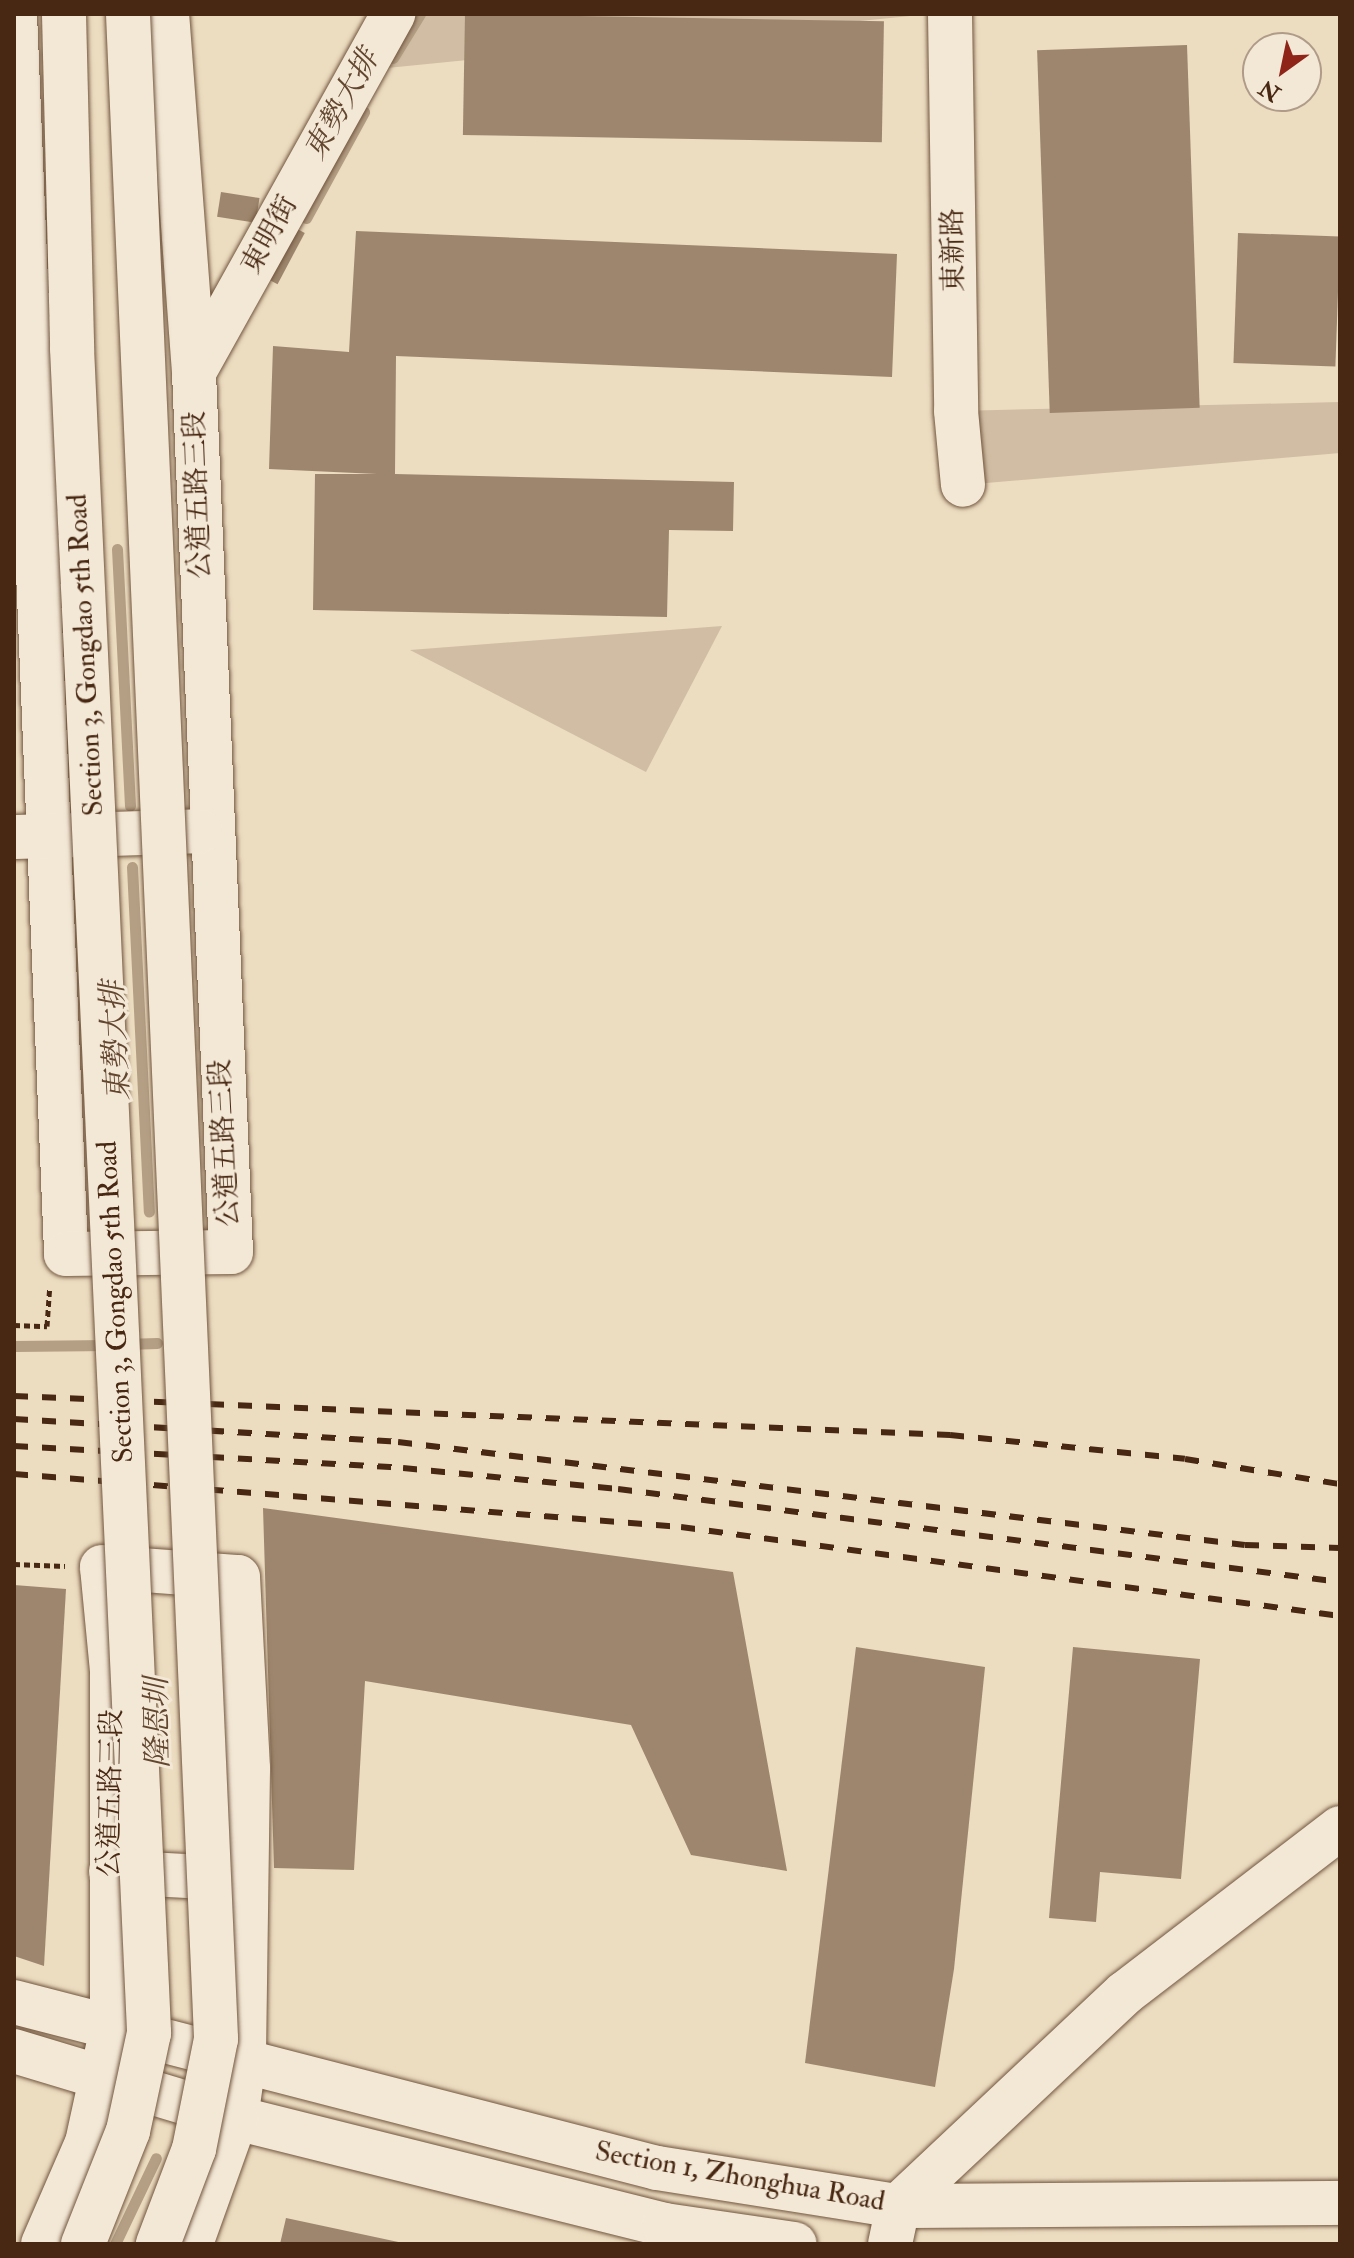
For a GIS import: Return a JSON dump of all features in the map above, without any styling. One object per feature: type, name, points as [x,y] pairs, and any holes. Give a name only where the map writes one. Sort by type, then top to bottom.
[{"type":"street","points":[[15,14],[31,837],[66,1254]]},
{"type":"street","name":"Section 3, Gongdao 5th Road","points":[[64,14],[73,364],[149,2033],[128,2131],[83,2244]]},
{"type":"street","points":[[128,14],[216,2039],[194,2149],[158,2244]]},
{"type":"street","name":"公道五路三段","points":[[66,1254],[231,1252],[210,831],[194,372],[167,14]]},
{"type":"street","name":"東明街","points":[[194,372],[393,14]]},
{"type":"street","name":"東新路","points":[[950,14],[956,411],[963,485]]},
{"type":"street","points":[[31,837],[210,831]]},
{"type":"street","points":[[102,1567],[238,1577],[247,1879],[244,2063],[236,2118],[191,2244]]},
{"type":"street","name":"公道五路三段","points":[[43,2244],[87,2143],[112,2028],[112,1671],[102,1567]]},
{"type":"street","points":[[894,2225],[1125,1993],[1340,1828]]},
{"type":"street","points":[[111,1872],[247,1879]]},
{"type":"street","name":"Section 1, Zhonghua Road","points":[[14,2002],[657,2168],[894,2225],[1340,2203]]},
{"type":"street","name":"Section 1, Zhonghua Road","points":[[14,2051],[102,2074],[236,2118],[664,2225],[795,2244]]},
{"type":"path","points":[[14,1325],[47,1326],[50,1286],[66,1254]]},
{"type":"path","points":[[14,1564],[102,1567]]},
{"type":"shaded area","points":[[420,14],[930,14],[387,68]]},
{"type":"shaded area","points":[[1340,402],[1340,453],[963,485],[956,411]]},
{"type":"shaded area","points":[[722,626],[646,772],[410,650]]},
{"type":"building","points":[[465,14],[884,21],[882,142],[463,135]]},
{"type":"building","points":[[1187,45],[1200,408],[1050,413],[1037,50]]},
{"type":"building","points":[[221,192],[260,198],[256,223],[217,217]]},
{"type":"building","points":[[288,224],[305,233],[278,284],[261,275]]},
{"type":"building","points":[[356,231],[897,254],[892,377],[396,356],[395,474],[734,482],[733,531],[669,530],[667,617],[313,610],[315,474],[377,474],[269,469],[273,346],[349,352]]},
{"type":"building","points":[[1238,233],[1340,237],[1335,366],[1233,363]]},
{"type":"building","points":[[263,1508],[733,1572],[787,1871],[691,1855],[631,1725],[365,1681],[354,1870],[274,1868]]},
{"type":"building","points":[[14,1585],[66,1589],[44,1966],[14,1956]]},
{"type":"building","points":[[856,1647],[985,1667],[954,1969],[935,2087],[805,2063]]},
{"type":"building","points":[[1073,1647],[1200,1659],[1181,1879],[1100,1872],[1096,1922],[1049,1918]]},
{"type":"building","points":[[286,2218],[403,2243],[403,2244],[280,2244]]},
{"type":"waterway","name":"東勢大排","points":[[393,58],[420,14]]},
{"type":"waterway","name":"東勢大排","points":[[306,218],[364,112]]},
{"type":"waterway","name":"東勢大排","points":[[117,549],[130,806]]},
{"type":"waterway","name":"東勢大排","points":[[132,867],[149,1212]]},
{"type":"waterway","name":"隆恩圳","points":[[126,1344],[157,1343]]},
{"type":"waterway","name":"隆恩圳","points":[[14,1346],[109,1345]]},
{"type":"waterway","name":"隆恩圳","points":[[115,2244],[156,2158]]},
{"type":"railway","points":[[14,1396],[950,1435],[1185,1459],[1340,1484]]},
{"type":"railway","points":[[14,1419],[398,1442],[1245,1545],[1340,1548]]},
{"type":"railway","points":[[14,1446],[403,1468],[618,1489],[1340,1582]]},
{"type":"railway","points":[[14,1474],[681,1527],[1340,1616]]}]
